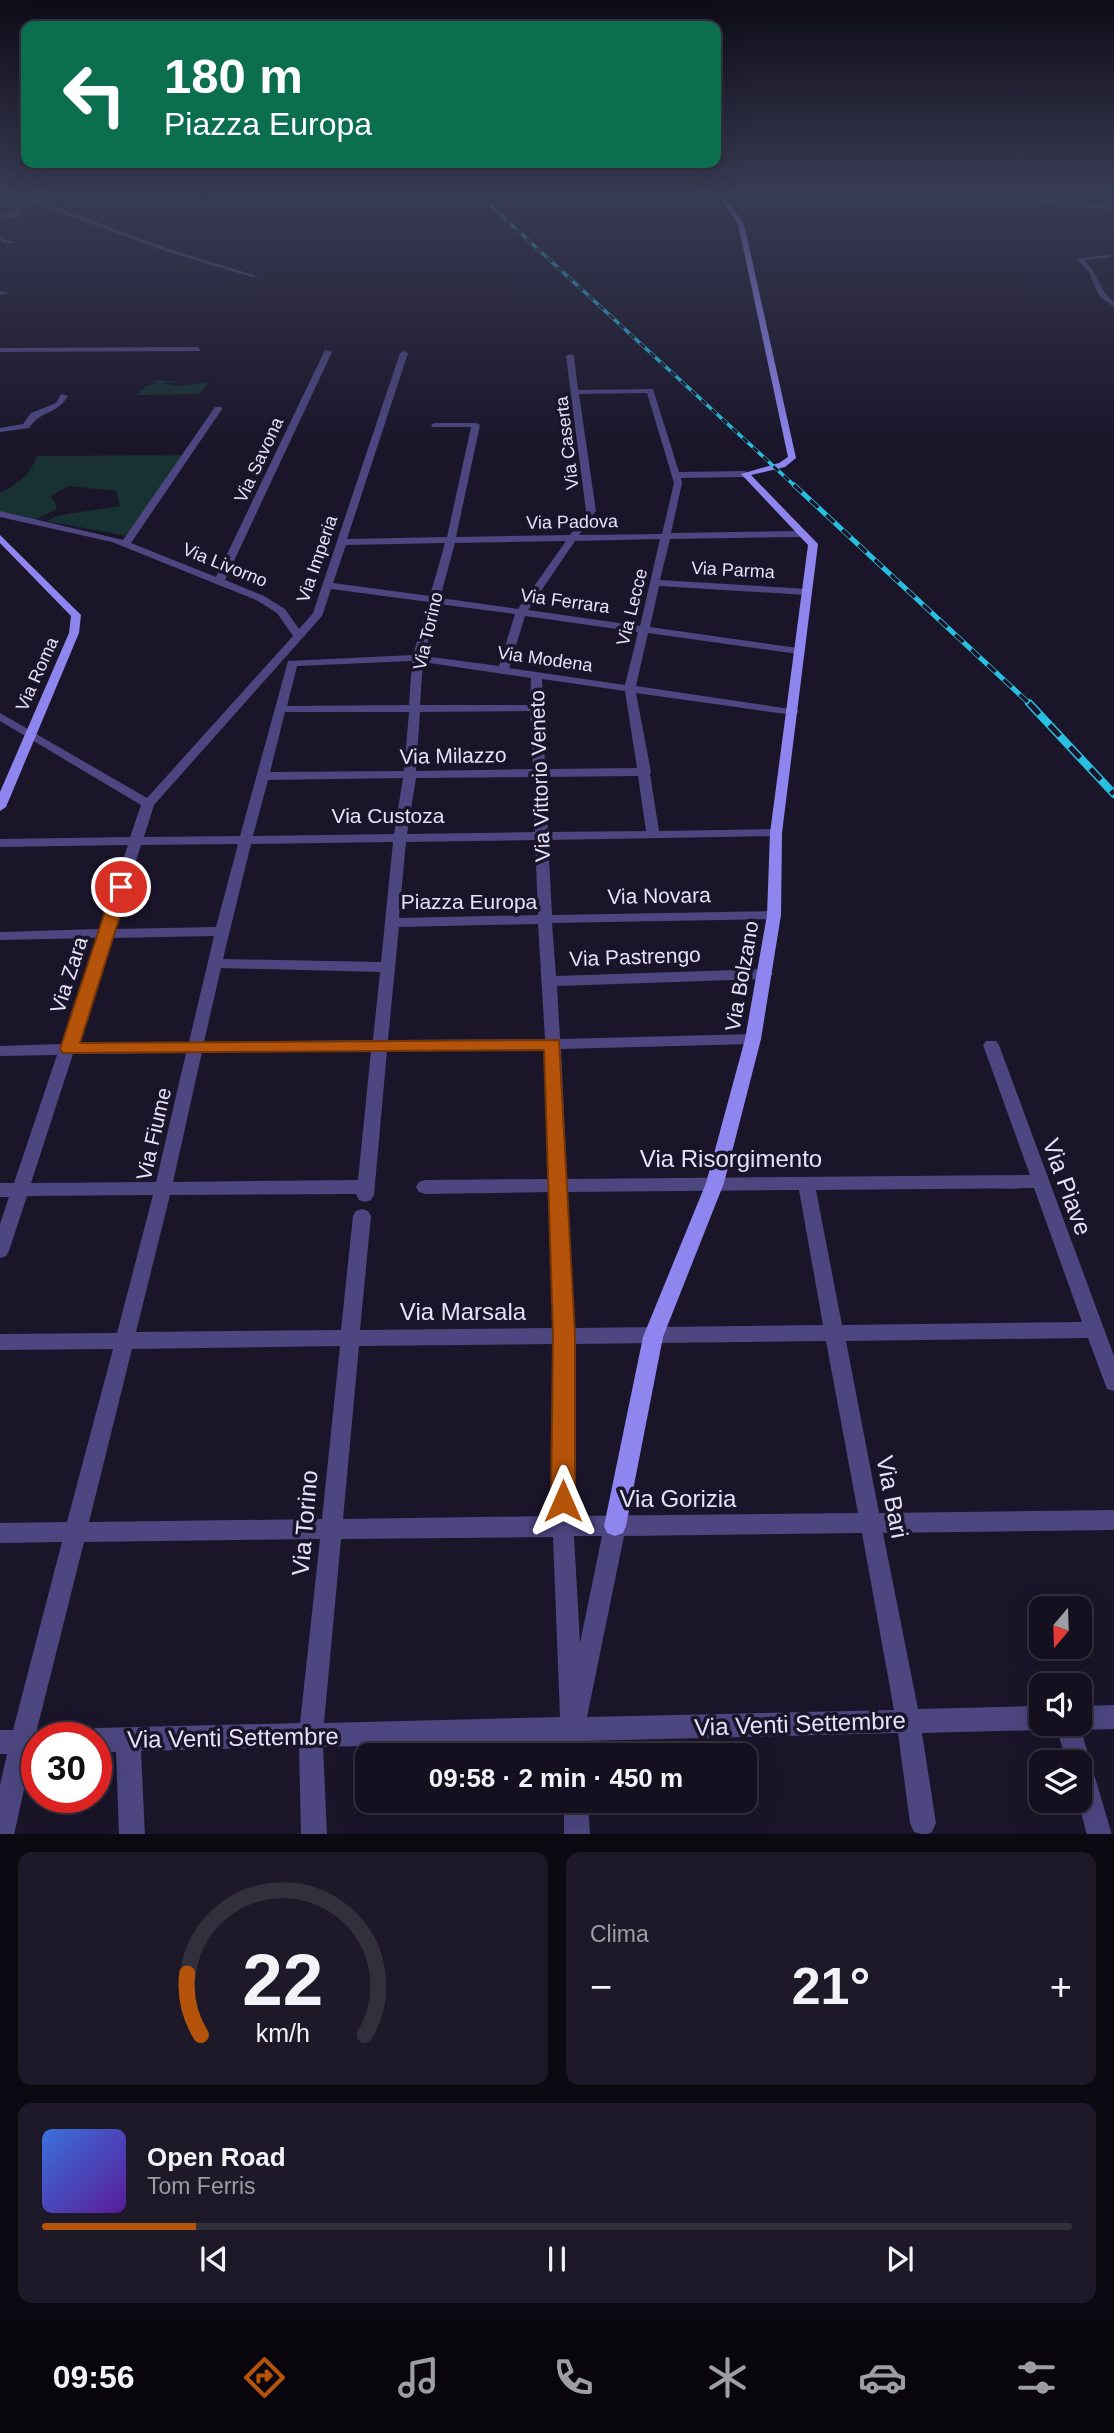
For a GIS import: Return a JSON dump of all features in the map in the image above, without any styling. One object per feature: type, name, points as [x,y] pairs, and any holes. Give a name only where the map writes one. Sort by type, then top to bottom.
[{"type":"street","points":[[678,475],[745,474],[787,463],[792,458],[752,277]]},
{"type":"street","points":[[1094,277],[1101,295],[1114,304]]},
{"type":"street","points":[[0,350],[198,349]]},
{"type":"street","name":"Via Savona","points":[[219,582],[328,352]]},
{"type":"street","name":"Via Imperia","points":[[148,804],[318,614],[404,353]]},
{"type":"street","name":"Via Caserta","points":[[503,670],[521,612],[591,511],[577,391],[570,356]]},
{"type":"street","name":"Via Lecce","points":[[577,391],[650,391],[678,475],[657,583],[631,689],[653,834]]},
{"type":"street","points":[[0,430],[26,426],[34,415],[59,405],[64,396]]},
{"type":"street","points":[[126,543],[218,409]]},
{"type":"street","name":"Via Torino","points":[[392,923],[400,837],[410,775],[418,658],[451,540],[476,425],[435,425]]},
{"type":"street","points":[[745,474],[803,534]]},
{"type":"street","points":[[1,516],[24,520]]},
{"type":"street","points":[[0,526],[24,520]]},
{"type":"street","name":"Via Livorno","points":[[24,520],[126,543],[271,603],[281,611],[298,636]]},
{"type":"street","name":"Via Padova","points":[[342,542],[803,534]]},
{"type":"street","name":"Via Bolzano","points":[[615,1526],[653,1337],[715,1183],[753,1039],[766,974],[774,915],[776,833],[813,544],[803,534]]},
{"type":"street","name":"Via Roma","points":[[0,538],[76,615],[74,633],[0,807]]},
{"type":"street","points":[[0,551],[13,554]]},
{"type":"street","name":"Via Parma","points":[[657,583],[807,592]]},
{"type":"street","name":"Via Ferrara","points":[[327,585],[798,651]]},
{"type":"street","name":"Via Modena","points":[[292,663],[418,658],[793,712]]},
{"type":"street","name":"Via Fiume","points":[[1,1834],[20,1742],[163,1189],[222,931],[292,663]]},
{"type":"street","name":"Via Vittorio Veneto","points":[[537,675],[538,774],[545,919]]},
{"type":"street","points":[[280,709],[536,708]]},
{"type":"street","points":[[0,716],[148,804]]},
{"type":"street","name":"Via Milazzo","points":[[262,776],[645,772]]},
{"type":"street","name":"Via Zara","points":[[0,1251],[148,804]]},
{"type":"street","name":"Via Custoza","points":[[0,843],[776,833]]},
{"type":"street","name":"Via Novara","points":[[545,919],[774,915]]},
{"type":"street","name":"Piazza Europa","points":[[381,1047],[392,923],[545,919],[553,1044]]},
{"type":"street","points":[[0,936],[222,931]]},
{"type":"street","points":[[215,963],[388,967]]},
{"type":"street","name":"Via Pastrengo","points":[[548,981],[766,974]]},
{"type":"street","points":[[0,1051],[753,1039]]},
{"type":"street","points":[[553,1044],[564,1335],[563,1528],[574,1743]]},
{"type":"street","name":"Via Piave","points":[[991,1045],[1038,1181],[1114,1383]]},
{"type":"street","name":"Via Torino","points":[[314,1834],[311,1737],[349,1337],[381,1047]]},
{"type":"street","name":"Via Risorgimento","points":[[425,1187],[1038,1181]]},
{"type":"street","name":"Via Bari","points":[[806,1183],[908,1720],[923,1823]]},
{"type":"street","points":[[0,1190],[163,1189],[364,1200]]},
{"type":"street","name":"Via Marsala","points":[[0,1342],[564,1335],[653,1337],[1094,1330]]},
{"type":"street","name":"Via Gorizia","points":[[0,1534],[1114,1520]]},
{"type":"street","points":[[574,1743],[615,1526]]},
{"type":"street","points":[[1092,1718],[1114,1717]]},
{"type":"street","name":"Via Venti Settembre","points":[[112,1740],[311,1737],[574,1743],[908,1720],[1029,1718]]},
{"type":"street","points":[[128,1740],[132,1834]]},
{"type":"street","points":[[1092,1808],[1100,1834]]},
{"type":"street","points":[[576,1813],[577,1834]]},
{"type":"green space","points":[[151,382],[183,382],[159,383],[176,386],[209,382],[199,394],[136,395],[146,386],[156,384]]},
{"type":"green space","points":[[185,455],[128,536],[46,521],[61,515],[120,506],[116,491],[69,486],[51,496],[57,506],[55,510],[35,520],[0,511],[0,493],[23,478],[37,456]]},
{"type":"railway","points":[[568,277],[796,487]]},
{"type":"railway","points":[[794,485],[1030,704]]},
{"type":"railway","points":[[1030,704],[1114,794]]},
{"type":"route","points":[[121,887],[69,1049],[553,1044],[564,1335],[563,1501]]}]
